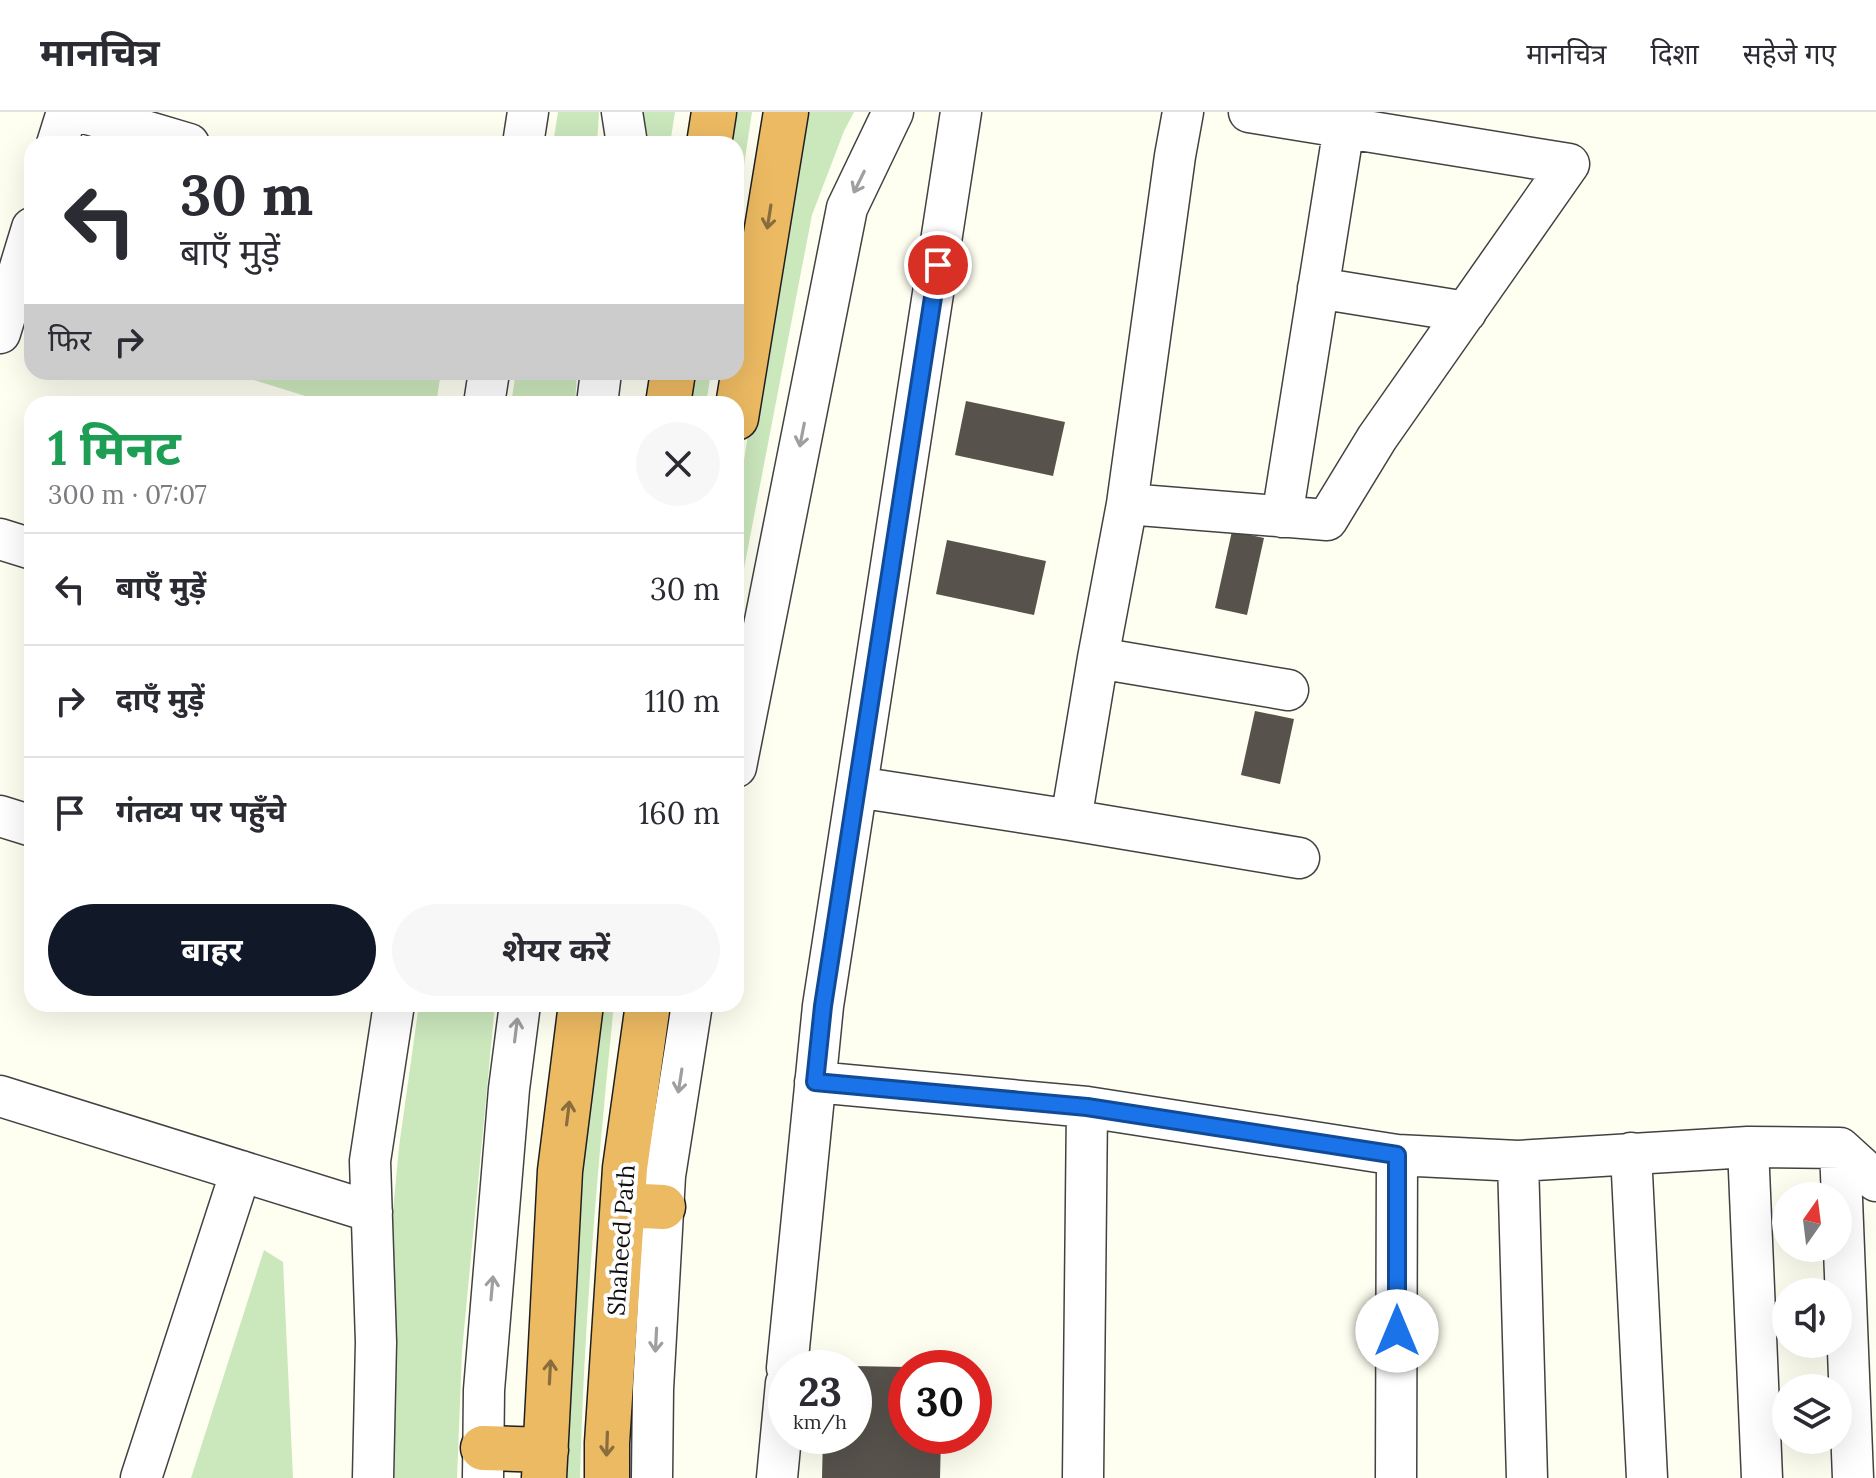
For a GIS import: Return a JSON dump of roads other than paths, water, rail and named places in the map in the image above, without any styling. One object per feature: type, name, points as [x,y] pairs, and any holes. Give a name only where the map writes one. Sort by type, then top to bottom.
[{"type":"highway","points":[[710,136],[714,112]]},
{"type":"highway","points":[[744,369],[786,112]]},
{"type":"highway","points":[[483,1463],[545,1464],[560,1171],[580,1012]]},
{"type":"highway","name":"Shaheed Path","points":[[607,1478],[607,1443],[643,1206],[625,1168],[647,1012]]},
{"type":"street","points":[[60,136],[67,112]]},
{"type":"street","points":[[81,112],[162,136]]},
{"type":"street","points":[[524,136],[528,112]]},
{"type":"street","points":[[622,112],[626,136]]},
{"type":"street","points":[[744,727],[847,208],[893,112]]},
{"type":"street","points":[[789,1350],[823,1006],[961,112]]},
{"type":"street","points":[[1071,820],[1127,504],[1183,112]]},
{"type":"street","points":[[1127,504],[1327,520],[1377,438],[1569,164],[1249,112]]},
{"type":"street","points":[[1282,517],[1344,127]]},
{"type":"street","points":[[0,333],[24,254]]},
{"type":"street","points":[[1318,288],[1466,312]]},
{"type":"street","points":[[0,539],[24,546]]},
{"type":"street","points":[[1098,658],[1288,690]]},
{"type":"street","points":[[857,787],[1299,858]]},
{"type":"street","points":[[0,816],[24,824]]},
{"type":"street","points":[[373,1478],[376,1342],[370,1161],[393,1012]]},
{"type":"street","points":[[483,1463],[484,1390],[509,1089],[519,1012]]},
{"type":"street","points":[[652,1478],[653,1389],[643,1206],[665,1176],[691,1012]]},
{"type":"street","points":[[815,1082],[1087,1107],[1397,1155],[1518,1161],[1748,1147],[1840,1148],[1876,1181]]},
{"type":"street","points":[[0,1096],[372,1212]]},
{"type":"street","points":[[1083,1478],[1087,1107]]},
{"type":"street","points":[[1748,1147],[1762,1478]]},
{"type":"street","points":[[1840,1148],[1853,1478]]},
{"type":"street","points":[[1631,1153],[1647,1478]]},
{"type":"street","points":[[1396,1478],[1397,1155]]},
{"type":"street","points":[[1518,1161],[1527,1478]]},
{"type":"street","points":[[141,1478],[241,1171]]},
{"type":"street","points":[[777,1478],[779,1454]]}]
